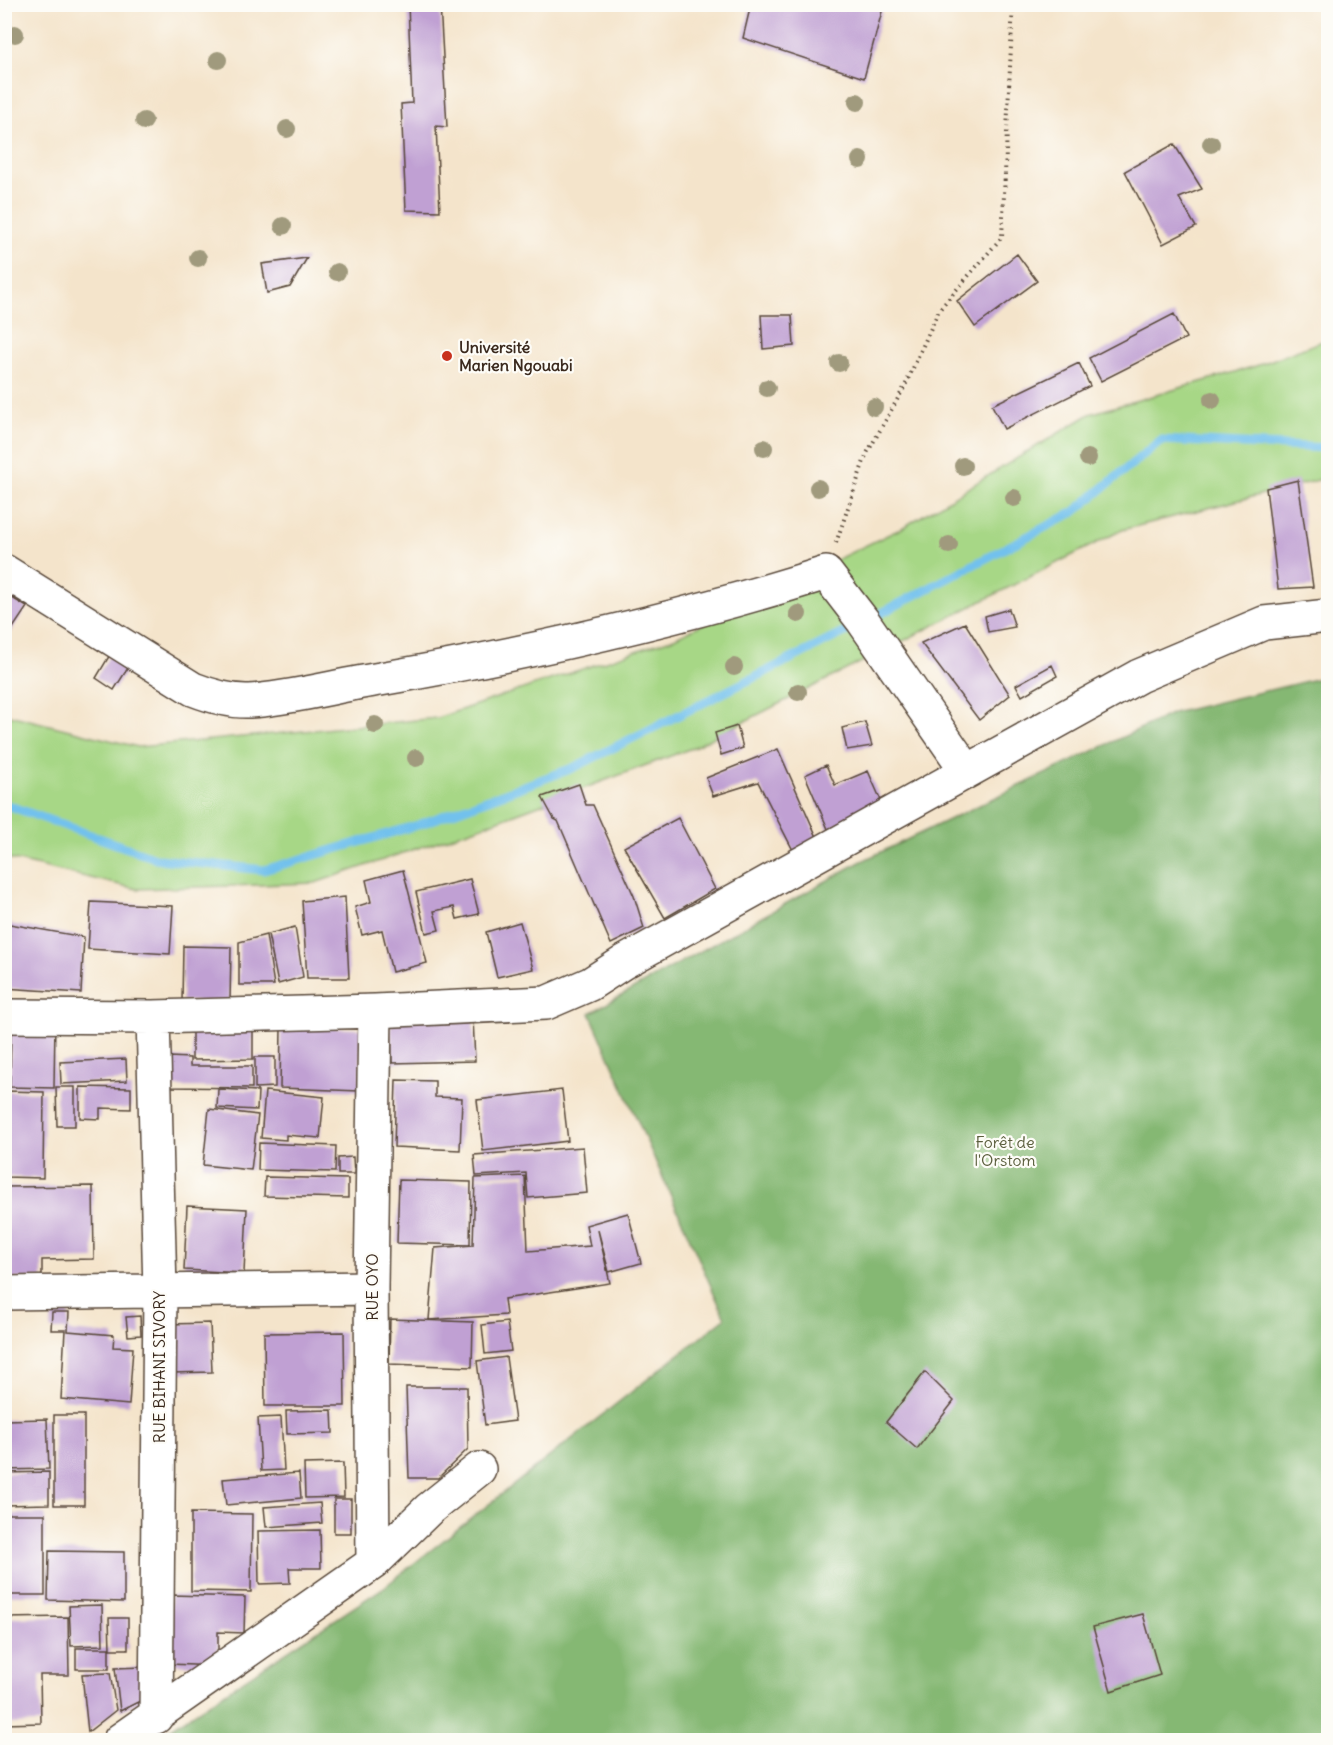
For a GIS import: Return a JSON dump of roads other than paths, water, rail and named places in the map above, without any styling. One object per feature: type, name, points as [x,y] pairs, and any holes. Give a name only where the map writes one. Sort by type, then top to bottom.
[{"type":"street","points":[[4,571],[193,689],[216,698],[250,701],[427,670],[602,632],[776,589],[826,573],[863,621],[967,771]]},
{"type":"street","points":[[4,1016],[153,1017],[375,1011],[546,1003],[590,984],[624,962],[1149,671],[1264,623],[1329,616]]},
{"type":"street","name":"RUE OYO","points":[[373,1563],[371,1288],[375,1011]]},
{"type":"street","name":"RUE BIHANI SIVORY","points":[[153,1017],[160,1291],[156,1717]]},
{"type":"street","points":[[4,1293],[371,1288]]},
{"type":"street","points":[[120,1740],[373,1563],[429,1509],[479,1469]]},
{"type":"waterway","points":[[4,804],[158,859],[264,870],[418,825],[573,768],[853,628],[1074,512],[1161,440],[1328,448]]},
{"type":"place","name":"Université Marien Ngouabi","points":[[447,356]]},
{"type":"park label","name":"Forêt de l'Orstom","points":[[1005,1151]]}]
